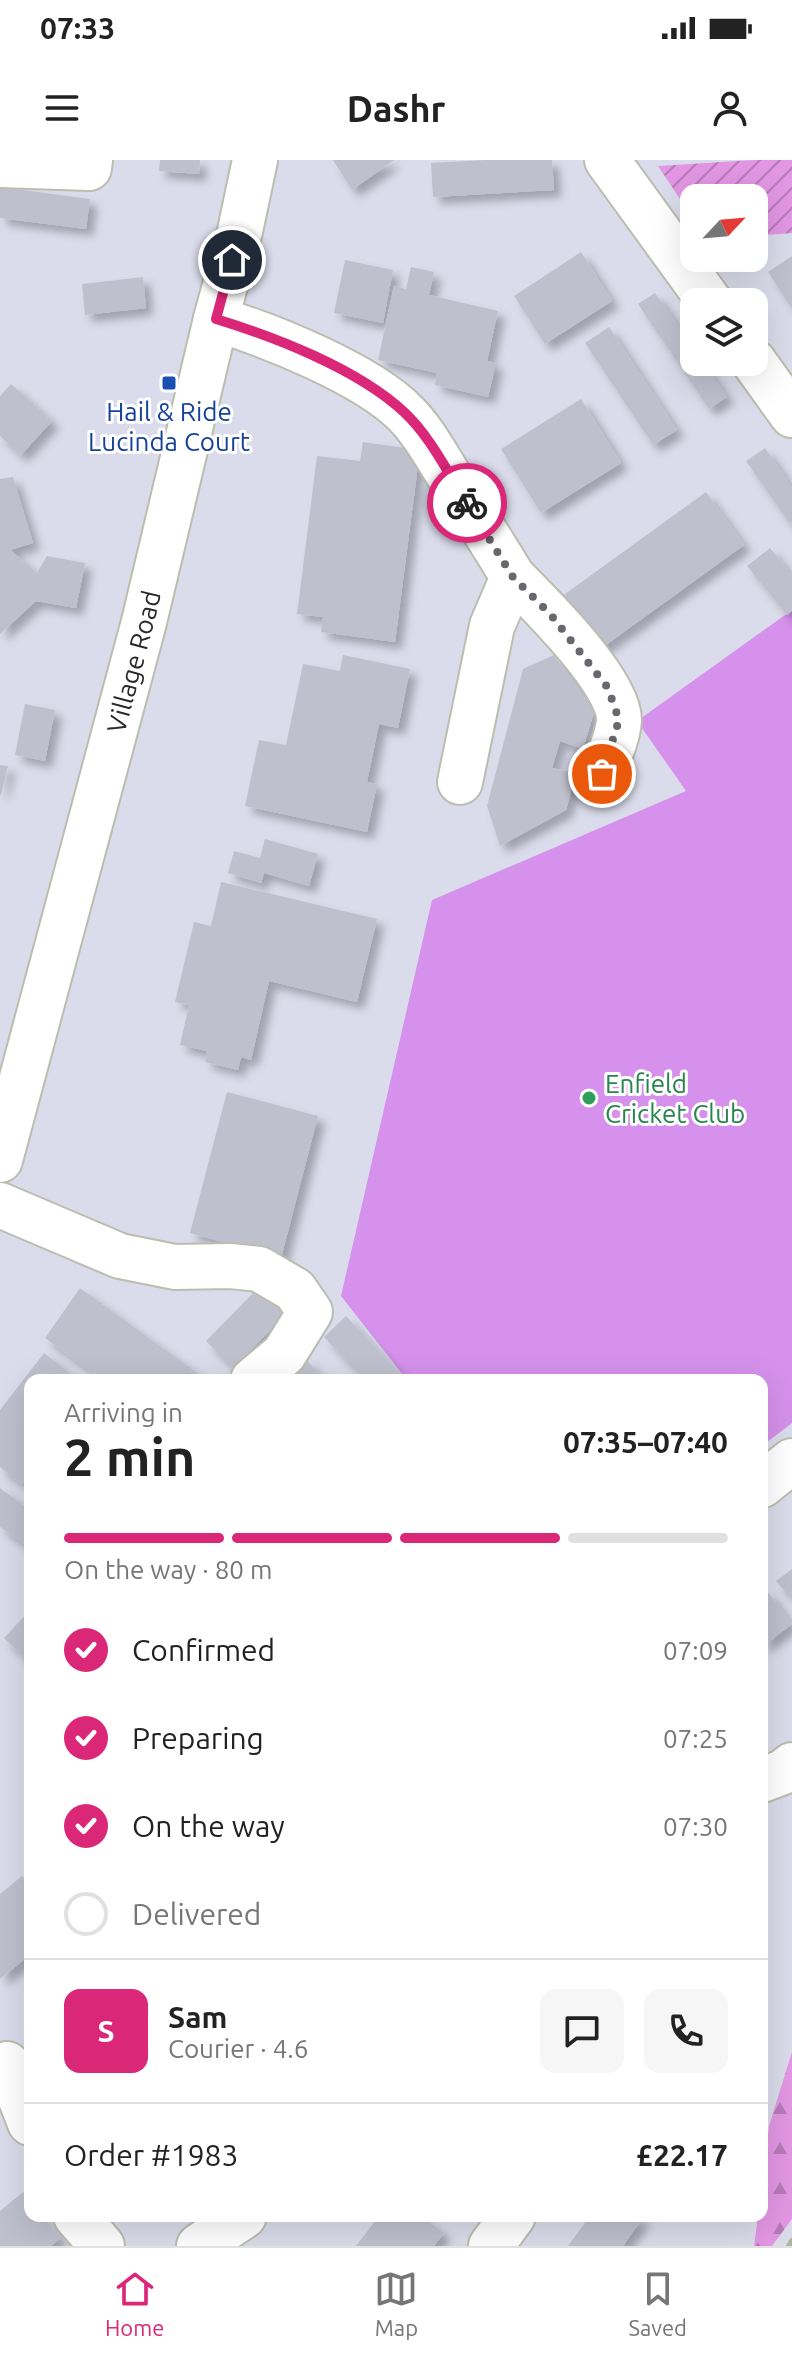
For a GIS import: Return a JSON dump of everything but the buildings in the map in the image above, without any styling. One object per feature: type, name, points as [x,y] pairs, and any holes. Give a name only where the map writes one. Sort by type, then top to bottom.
[{"type":"street","points":[[0,165],[89,168],[90,160]]},
{"type":"street","name":"Village Road","points":[[0,1160],[144,622],[255,160]]},
{"type":"street","points":[[607,160],[700,288]]},
{"type":"street","points":[[216,319],[259,332],[330,365],[405,412],[426,438],[513,577],[551,615],[608,688],[619,720],[602,774]]},
{"type":"street","points":[[764,376],[792,415]]},
{"type":"street","points":[[460,782],[492,626],[513,577]]},
{"type":"street","points":[[0,1205],[120,1256],[175,1267],[259,1269],[295,1290],[310,1312],[284,1354],[260,1374]]},
{"type":"street","points":[[768,1480],[792,1461]]},
{"type":"street","points":[[768,1778],[792,1765]]},
{"type":"street","points":[[12,2060],[24,2102]]},
{"type":"street","points":[[81,2222],[102,2246]]},
{"type":"street","points":[[199,2246],[235,2222]]},
{"type":"street","points":[[491,2246],[509,2222]]},
{"type":"green space","points":[[792,160],[792,233],[768,235],[768,184],[680,184],[680,199],[658,166]]},
{"type":"green space","points":[[792,2052],[792,2219],[772,2246],[754,2246],[757,2222],[768,2222],[769,2126]]},
{"type":"shaded area","name":"Enfield Cricket Club","points":[[792,610],[792,1423],[768,1441],[768,1374],[402,1374],[341,1296],[432,900],[686,791],[637,721]]},
{"type":"railway","points":[[789,2246],[792,2241]]},
{"type":"way so far","points":[[467,503],[513,577],[551,615],[608,688],[619,720],[602,774]]},
{"type":"place","name":"Hail & Ride Lucinda Court","points":[[169,383]]},
{"type":"place","name":"Enfield Cricket Club","points":[[589,1098]]},
{"type":"route","points":[[232,260],[216,319],[259,332],[330,365],[389,400],[405,412],[426,438],[467,503]]}]
